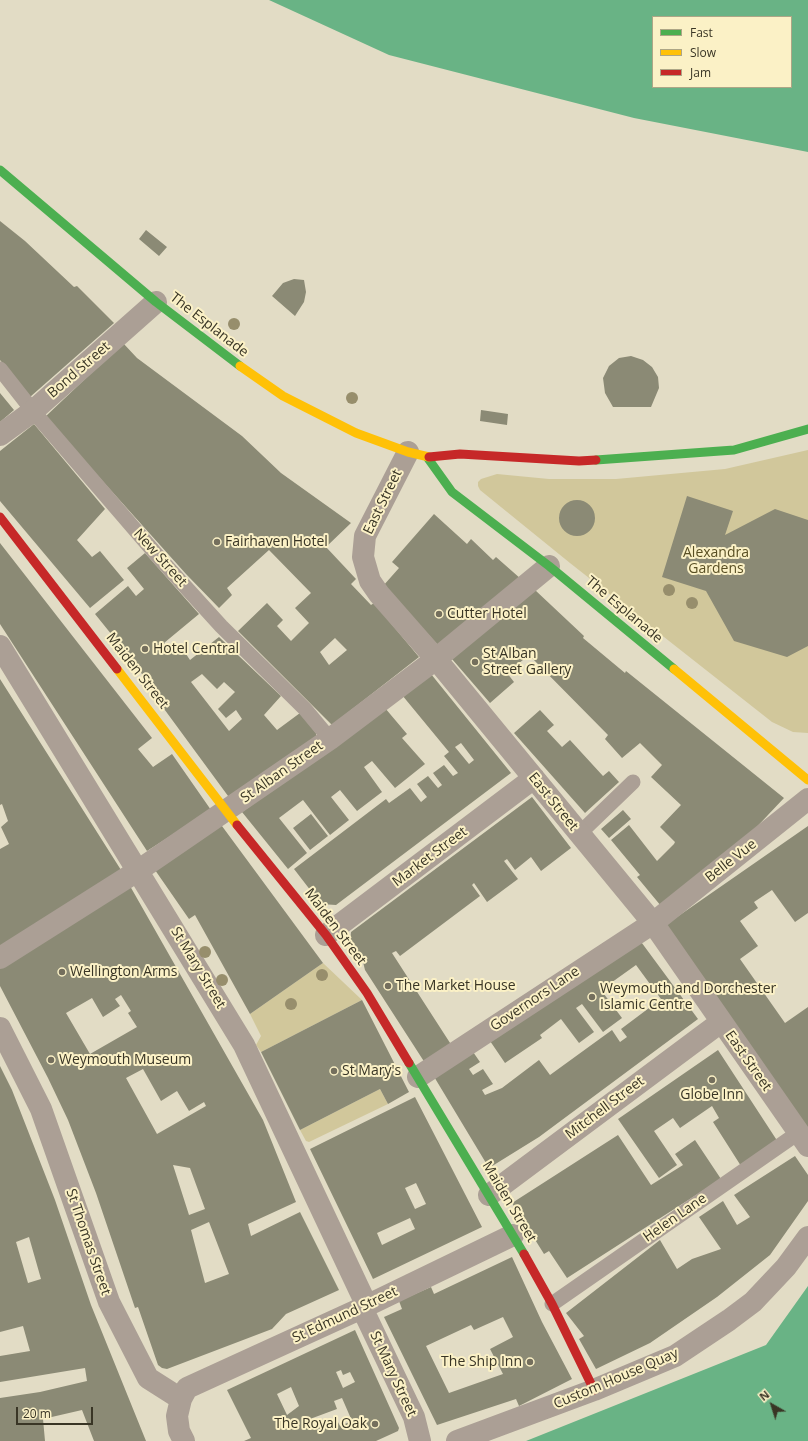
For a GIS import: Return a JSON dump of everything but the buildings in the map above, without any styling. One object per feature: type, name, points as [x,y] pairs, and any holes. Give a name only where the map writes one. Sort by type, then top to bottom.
[{"type":"street","name":"The Esplanade","points":[[0,170],[156,302],[251,375],[283,396],[356,433],[418,454],[460,454],[579,462],[727,451],[808,429]]},
{"type":"street","name":"Bond Street","points":[[0,435],[33,411],[156,302]]},
{"type":"street","name":"The Esplanade","points":[[418,454],[452,492],[549,566],[808,780]]},
{"type":"street","name":"East Street","points":[[418,454],[365,536],[363,557],[370,581],[379,594],[436,659],[653,923],[803,1139]]},
{"type":"street","name":"Maiden Street","points":[[0,518],[226,811],[326,935],[367,993],[513,1235],[552,1304],[594,1390]]},
{"type":"street","name":"St Alban Street","points":[[0,958],[139,870],[330,739],[436,659],[549,566]]},
{"type":"street","name":"St Mary Street","points":[[0,646],[139,870],[244,1045],[414,1417],[420,1441]]},
{"type":"street","name":"Market Street","points":[[326,935],[534,778]]},
{"type":"street","name":"Belle Vue","points":[[653,923],[808,799]]},
{"type":"street","name":"Governors Lane","points":[[418,1077],[653,923]]},
{"type":"street","name":"Mitchell Street","points":[[488,1194],[721,1022]]},
{"type":"street","name":"St Thomas Street","points":[[0,1028],[41,1108],[109,1302],[148,1378],[181,1399]]},
{"type":"street","name":"St Edmund Street","points":[[181,1399],[187,1388],[198,1382],[364,1307],[513,1235]]},
{"type":"street","name":"Custom House Quay","points":[[457,1441],[594,1390],[675,1356],[754,1302],[786,1267],[808,1237]]},
{"type":"street","points":[[181,1399],[177,1416],[179,1431],[184,1441]]},
{"type":"lane","name":"New Street","points":[[0,369],[33,411],[162,561],[222,626],[305,709],[330,739]]},
{"type":"lane","points":[[579,834],[633,782]]},
{"type":"lane","name":"Helen Lane","points":[[552,1304],[803,1139]]},
{"type":"green space","name":"Alexandra Gardens","points":[[808,450],[808,733],[793,732],[772,722],[570,563],[480,490],[478,486],[478,482],[481,479],[497,474],[549,479],[616,479],[725,469]]},
{"type":"green space","points":[[323,963],[362,1000],[261,1052],[256,1045],[261,1036],[250,1014]]},
{"type":"green space","points":[[380,1089],[388,1104],[309,1142],[306,1141],[300,1130]]},
{"type":"shaded area","points":[[269,0],[808,0],[808,152],[634,118],[389,55]]},
{"type":"shaded area","points":[[808,1286],[808,1441],[526,1441],[766,1345]]},
{"type":"traffic: fast","points":[[0,170],[156,302],[240,366]]},
{"type":"traffic: fast","points":[[596,460],[734,450],[808,429]]},
{"type":"traffic: fast","points":[[427,457],[452,492],[549,566],[674,669]]},
{"type":"traffic: fast","points":[[409,1063],[524,1254]]},
{"type":"traffic: slow","points":[[240,366],[283,396],[356,433],[408,452],[429,457]]},
{"type":"traffic: slow","points":[[117,669],[237,825]]},
{"type":"traffic: slow","points":[[674,669],[808,780]]},
{"type":"traffic: jam","points":[[429,457],[460,454],[579,461],[596,460]]},
{"type":"traffic: jam","points":[[0,517],[117,669]]},
{"type":"traffic: jam","points":[[237,825],[326,935],[367,993],[409,1063]]},
{"type":"traffic: jam","points":[[524,1254],[552,1304],[594,1390]]},
{"type":"place","name":"Fairhaven Hotel","points":[[217,542]]},
{"type":"place","name":"Cutter Hotel","points":[[439,614]]},
{"type":"place","name":"Hotel Central","points":[[145,649]]},
{"type":"place","name":"St Alban Street Gallery","points":[[475,662]]},
{"type":"place","name":"Wellington Arms","points":[[62,972]]},
{"type":"place","name":"The Market House","points":[[388,986]]},
{"type":"place","name":"Weymouth and Dorchester Islamic Centre","points":[[592,997]]},
{"type":"place","name":"Weymouth Museum","points":[[51,1060]]},
{"type":"place","name":"St Mary's","points":[[334,1071]]},
{"type":"place","name":"Globe Inn","points":[[712,1080]]},
{"type":"place","name":"The Ship Inn","points":[[530,1362]]},
{"type":"place","name":"The Royal Oak","points":[[375,1424]]}]
